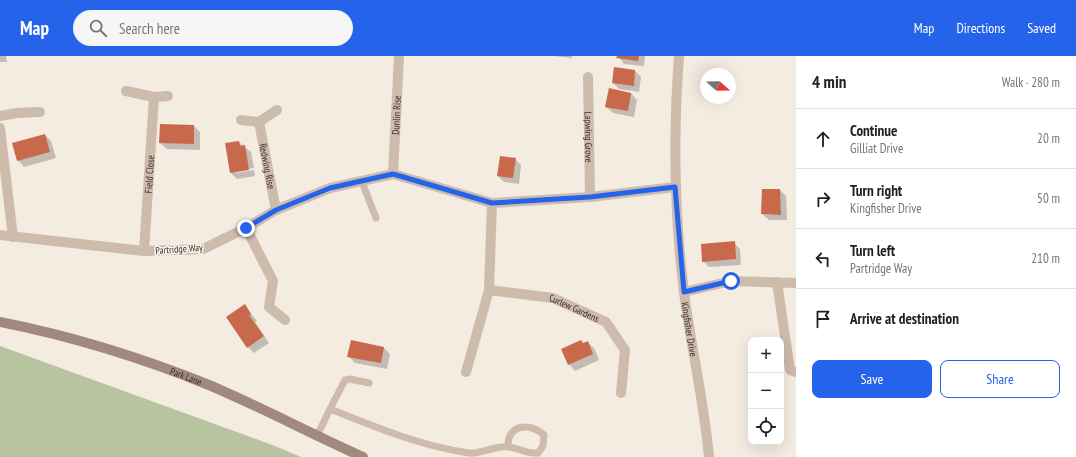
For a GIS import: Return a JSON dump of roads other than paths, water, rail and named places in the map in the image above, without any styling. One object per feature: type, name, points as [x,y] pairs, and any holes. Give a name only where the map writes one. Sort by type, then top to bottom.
[{"type":"main road","name":"Park Lane","points":[[0,322],[43,331],[122,353],[209,385],[363,457]]},
{"type":"street","name":"Dunlin Rise","points":[[393,174],[399,56]]},
{"type":"street","name":"Kingfisher Drive","points":[[680,56],[674,131],[675,187],[684,292],[706,421],[709,457]]},
{"type":"street","name":"Lapwing Grove","points":[[588,77],[590,197]]},
{"type":"street","points":[[126,91],[154,97],[168,96]]},
{"type":"street","name":"Field Close","points":[[144,251],[154,97]]},
{"type":"street","points":[[242,120],[259,122],[277,110]]},
{"type":"street","points":[[0,116],[17,113],[40,112]]},
{"type":"street","name":"Redwing Rise","points":[[259,122],[276,210]]},
{"type":"street","points":[[0,128],[13,237]]},
{"type":"street","name":"Partridge Way","points":[[0,235],[144,251],[203,250],[246,228],[276,210],[330,188],[393,174]]},
{"type":"street","points":[[393,174],[492,203],[590,197],[675,187]]},
{"type":"street","points":[[466,372],[489,290],[492,203]]},
{"type":"street","points":[[246,228],[273,281],[269,307],[285,320]]},
{"type":"street","points":[[684,292],[731,281],[796,283]]},
{"type":"street","points":[[777,282],[790,370],[796,372]]},
{"type":"street","name":"Curlew Gardens","points":[[489,290],[553,298],[606,322],[624,350],[621,393]]},
{"type":"lane","points":[[362,182],[376,218]]},
{"type":"lane","points":[[317,436],[345,380],[350,379],[369,383]]},
{"type":"lane","points":[[330,409],[402,438],[428,446],[472,453],[508,447],[524,452],[538,452],[544,446],[544,435],[530,428],[518,428],[513,430],[510,435],[508,447]]}]
